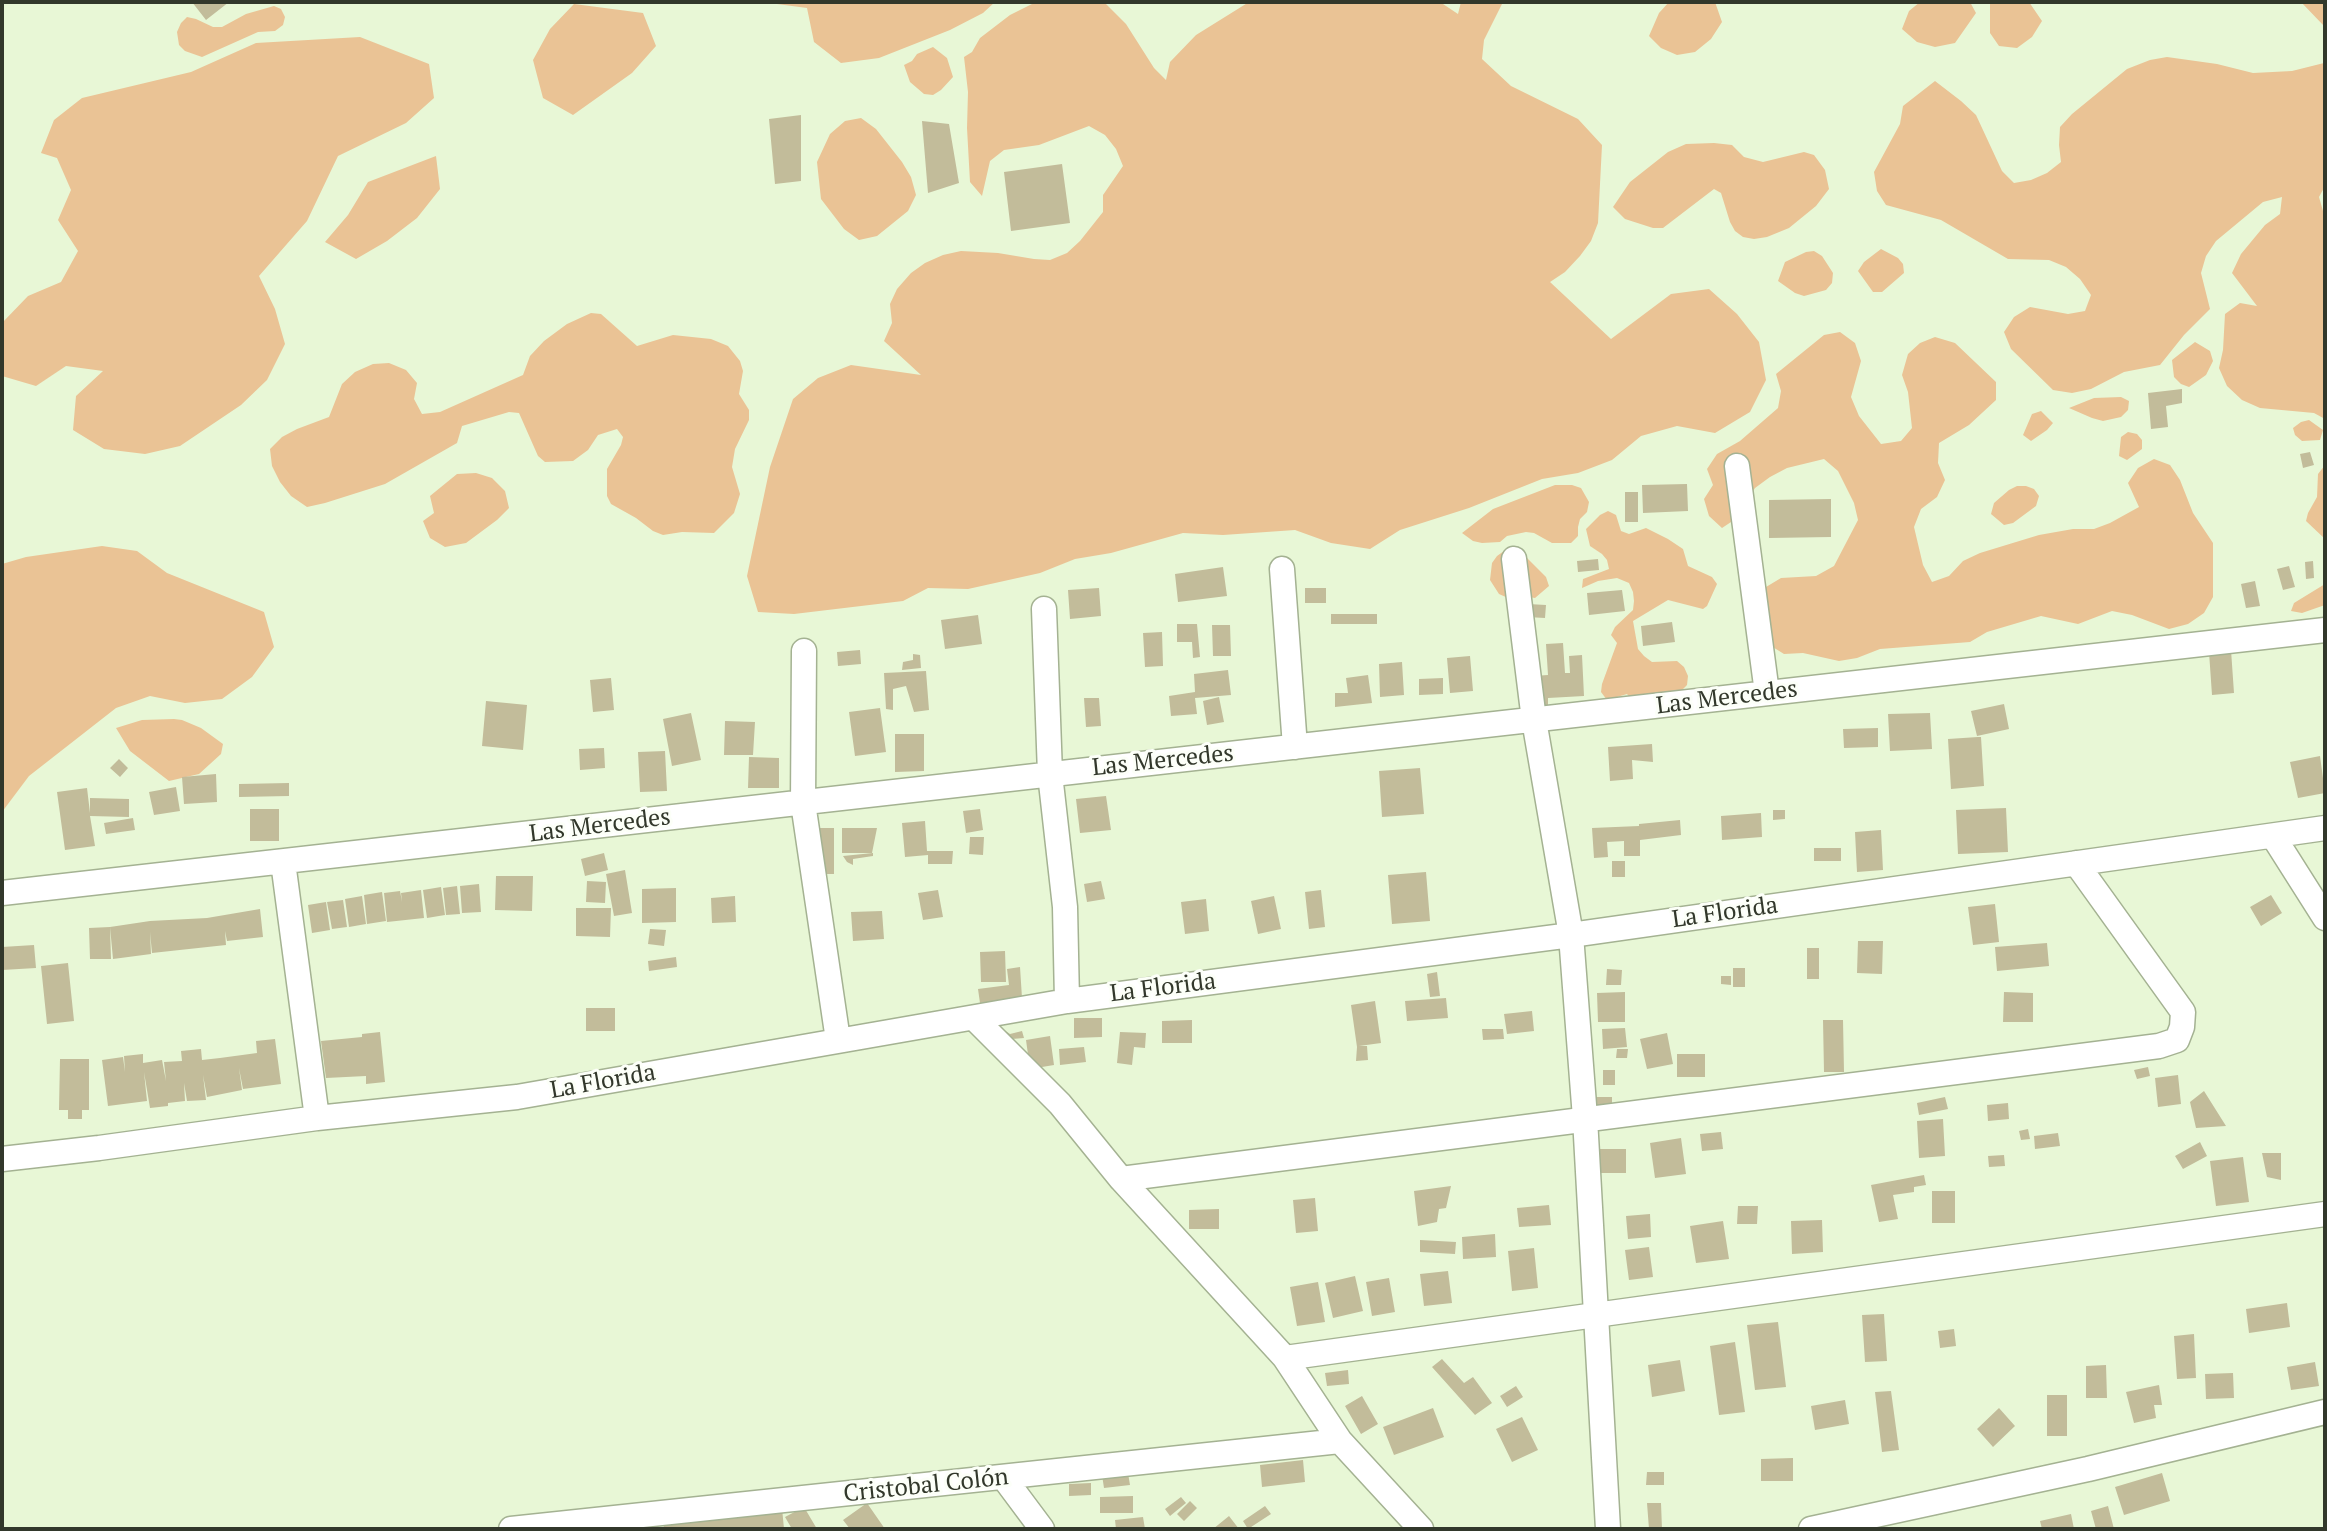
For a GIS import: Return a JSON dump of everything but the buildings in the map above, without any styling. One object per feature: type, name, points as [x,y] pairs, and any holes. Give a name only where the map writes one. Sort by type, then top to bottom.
[{"type":"street","points":[[1737,466],[1767,693]]},
{"type":"street","points":[[1514,559],[1534,720],[1571,935],[1585,1118],[1608,1529]]},
{"type":"street","points":[[1282,569],[1295,747]]},
{"type":"street","points":[[1044,609],[1050,774],[1065,907],[1067,1001]]},
{"type":"street","name":"Las Mercedes","points":[[2,893],[2325,630]]},
{"type":"street","points":[[804,651],[803,803],[838,1040]]},
{"type":"street","name":"La Florida","points":[[2,1158],[99,1148],[317,1118],[517,1097],[1067,1001],[1571,935],[2325,828]]},
{"type":"street","points":[[2273,836],[2325,918]]},
{"type":"street","points":[[283,862],[317,1118]]},
{"type":"street","points":[[1121,1179],[2159,1046],[2176,1040],[2182,1027],[2183,1012],[2076,863]]},
{"type":"street","points":[[975,1019],[1060,1104],[1121,1179],[1285,1358],[1340,1441],[1421,1529]]},
{"type":"street","points":[[1285,1358],[2325,1214]]},
{"type":"street","points":[[1811,1529],[2088,1469],[2325,1412]]},
{"type":"street","name":"Cristobal Colón","points":[[511,1529],[642,1523],[1004,1478],[1340,1441]]},
{"type":"street","points":[[1004,1478],[1042,1529]]},
{"type":"shaded area","points":[[762,2],[995,2],[983,13],[950,30],[879,58],[841,63],[814,42],[807,8]]},
{"type":"shaded area","points":[[1036,2],[1104,2],[1126,24],[1154,68],[1166,80],[1170,62],[1196,35],[1249,2],[1440,2],[1458,14],[1461,2],[1503,2],[1484,40],[1482,59],[1511,86],[1578,119],[1602,145],[1598,223],[1591,241],[1580,256],[1565,272],[1550,282],[1611,339],[1671,294],[1709,289],[1737,314],[1759,342],[1766,380],[1750,412],[1715,433],[1677,426],[1641,436],[1612,460],[1578,473],[1542,479],[1469,508],[1400,530],[1370,549],[1331,543],[1295,530],[1223,535],[1183,533],[1111,553],[1075,559],[1040,573],[968,589],[928,588],[903,601],[794,614],[758,612],[747,576],[770,467],[793,399],[818,378],[851,365],[921,375],[884,341],[892,323],[890,304],[897,289],[911,273],[925,263],[961,251],[1050,260],[1067,253],[1103,212],[1103,195],[1123,166],[1116,149],[1105,135],[1089,126],[1039,145],[1004,150],[990,161],[982,196],[970,182],[968,92],[964,57],[972,52],[980,38],[1010,15]]},
{"type":"shaded area","points":[[1669,2],[1715,2],[1722,22],[1711,39],[1695,52],[1677,55],[1661,48],[1649,36],[1659,13]]},
{"type":"shaded area","points":[[1920,2],[1970,2],[1976,13],[1955,43],[1935,47],[1917,42],[1902,29],[1909,11]]},
{"type":"shaded area","points":[[1990,2],[2029,2],[2042,21],[2032,37],[2017,48],[1999,46],[1990,33]]},
{"type":"shaded area","points":[[2301,2],[2325,2],[2325,186],[2319,197],[2325,218],[2325,419],[2314,413],[2260,408],[2242,400],[2227,386],[2219,368],[2225,314],[2240,303],[2257,306],[2232,273],[2241,254],[2265,225],[2280,214],[2282,197],[2263,202],[2216,241],[2206,256],[2201,273],[2210,309],[2160,365],[2124,372],[2091,389],[2072,393],[2053,390],[2011,349],[2004,332],[2014,317],[2030,307],[2068,314],[2085,311],[2091,295],[2080,279],[2066,267],[2049,260],[2008,259],[1941,220],[1886,205],[1877,191],[1874,172],[1900,124],[1903,106],[1935,81],[1976,115],[2002,171],[2014,183],[2031,180],[2047,173],[2061,162],[2060,127],[2127,69],[2167,57],[2217,64],[2253,73],[2292,71],[2324,63],[2324,26]]},
{"type":"shaded area","points":[[574,4],[643,13],[656,46],[632,73],[573,115],[543,98],[533,60],[550,29]]},
{"type":"shaded area","points":[[274,6],[281,9],[285,17],[283,25],[275,31],[258,32],[202,57],[185,51],[179,45],[177,32],[187,17],[213,27],[222,27],[246,14]]},
{"type":"shaded area","points":[[360,37],[429,64],[434,98],[406,123],[338,156],[307,221],[259,276],[275,309],[285,344],[267,380],[241,405],[180,446],[145,454],[104,449],[73,430],[76,396],[103,371],[66,366],[36,386],[2,376],[2,323],[28,296],[61,282],[78,251],[58,220],[71,190],[57,158],[41,153],[54,120],[82,98],[191,72],[256,43]]},
{"type":"shaded area","points":[[933,47],[947,58],[953,77],[933,95],[924,94],[910,82],[904,65],[912,61],[917,54]]},
{"type":"shaded area","points":[[861,118],[876,129],[902,162],[911,177],[916,195],[908,211],[877,236],[859,240],[844,229],[821,199],[817,162],[830,134],[845,121]]},
{"type":"shaded area","points":[[1686,144],[1732,145],[1744,157],[1763,162],[1804,152],[1814,155],[1825,170],[1829,189],[1816,206],[1789,228],[1754,239],[1743,237],[1735,231],[1721,193],[1714,189],[1663,228],[1653,228],[1625,219],[1613,207],[1630,182],[1668,152]]},
{"type":"shaded area","points":[[436,156],[440,189],[417,218],[387,241],[356,259],[325,242],[348,215],[368,182]]},
{"type":"shaded area","points":[[1881,249],[1898,258],[1903,264],[1904,273],[1882,292],[1873,292],[1858,271],[1864,262]]},
{"type":"shaded area","points":[[1814,251],[1822,256],[1833,273],[1832,283],[1826,290],[1804,296],[1778,281],[1785,262]]},
{"type":"shaded area","points":[[591,313],[601,314],[637,346],[673,335],[711,339],[728,346],[740,361],[743,371],[739,394],[749,410],[749,420],[735,449],[732,467],[740,494],[734,513],[714,533],[682,532],[663,535],[611,504],[607,496],[607,469],[623,437],[617,429],[598,435],[588,450],[573,461],[545,462],[538,456],[519,413],[509,412],[462,426],[457,443],[385,484],[325,503],[307,507],[291,496],[280,482],[272,466],[270,449],[282,437],[329,417],[342,384],[355,372],[373,364],[389,363],[406,370],[417,383],[414,399],[422,414],[440,412],[523,375],[530,356],[544,341],[567,324]]},
{"type":"shaded area","points":[[1840,332],[1855,343],[1861,361],[1851,397],[1859,416],[1881,444],[1901,441],[1912,428],[1908,392],[1902,375],[1908,354],[1920,343],[1935,337],[1955,343],[1996,382],[1996,400],[1969,425],[1939,443],[1938,463],[1945,480],[1937,497],[1921,509],[1914,527],[1923,565],[1932,582],[1949,576],[1963,561],[1980,553],[2039,535],[2073,529],[2094,529],[2139,507],[2128,483],[2138,468],[2154,459],[2170,465],[2180,480],[2193,513],[2213,543],[2213,597],[2204,613],[2188,624],[2169,629],[2132,615],[2112,611],[2078,624],[2041,616],[1987,632],[1970,642],[1880,649],[1857,658],[1839,661],[1803,653],[1784,654],[1752,634],[1755,601],[1766,587],[1781,578],[1816,576],[1834,566],[1858,520],[1854,503],[1838,471],[1824,459],[1787,468],[1770,477],[1755,488],[1737,518],[1722,528],[1709,516],[1704,499],[1713,485],[1707,469],[1717,454],[1740,441],[1778,408],[1781,391],[1776,374],[1824,335]]},
{"type":"shaded area","points":[[2195,342],[2210,351],[2213,361],[2206,375],[2189,387],[2174,377],[2172,360]]},
{"type":"shaded area","points":[[2121,397],[2129,401],[2128,410],[2121,417],[2103,421],[2069,408],[2094,398]]},
{"type":"shaded area","points":[[2041,411],[2053,423],[2031,441],[2023,435],[2032,414]]},
{"type":"shaded area","points":[[2309,420],[2323,430],[2320,440],[2302,441],[2295,435],[2293,428]]},
{"type":"shaded area","points":[[2128,432],[2137,434],[2142,440],[2142,449],[2127,460],[2119,456],[2121,437]]},
{"type":"shaded area","points":[[2325,465],[2325,539],[2306,521],[2317,497],[2318,474]]},
{"type":"shaded area","points":[[476,473],[492,478],[505,491],[509,508],[466,543],[445,547],[430,538],[423,521],[434,513],[430,496],[457,474]]},
{"type":"shaded area","points":[[1555,485],[1581,488],[1589,502],[1587,512],[1580,519],[1578,536],[1571,543],[1552,543],[1534,533],[1526,532],[1507,536],[1500,542],[1482,543],[1473,541],[1462,533],[1493,509]]},
{"type":"shaded area","points":[[2017,486],[2034,489],[2039,496],[2036,506],[2013,523],[2004,525],[1991,514],[1994,503]]},
{"type":"shaded area","points":[[1608,511],[1616,515],[1621,531],[1629,534],[1646,528],[1683,549],[1688,566],[1712,577],[1717,584],[1703,609],[1668,600],[1633,621],[1638,649],[1644,656],[1652,662],[1677,661],[1684,667],[1688,676],[1687,685],[1681,691],[1633,701],[1627,694],[1607,700],[1601,692],[1617,643],[1611,635],[1615,627],[1633,610],[1634,601],[1629,583],[1617,578],[1598,581],[1582,588],[1583,579],[1609,569],[1607,560],[1590,546],[1586,529]]},
{"type":"shaded area","points":[[102,546],[137,551],[167,573],[264,612],[274,647],[252,677],[222,699],[185,703],[150,696],[116,708],[29,776],[2,812],[2,564],[26,557]]},
{"type":"shaded area","points":[[1504,551],[1522,553],[1546,577],[1549,586],[1535,598],[1516,595],[1508,598],[1499,594],[1490,580],[1492,563],[1497,556]]},
{"type":"shaded area","points":[[2325,584],[2325,605],[2302,613],[2291,611],[2294,603]]},
{"type":"shaded area","points":[[174,719],[201,728],[223,744],[221,754],[199,774],[169,781],[130,751],[116,728],[142,720]]}]
